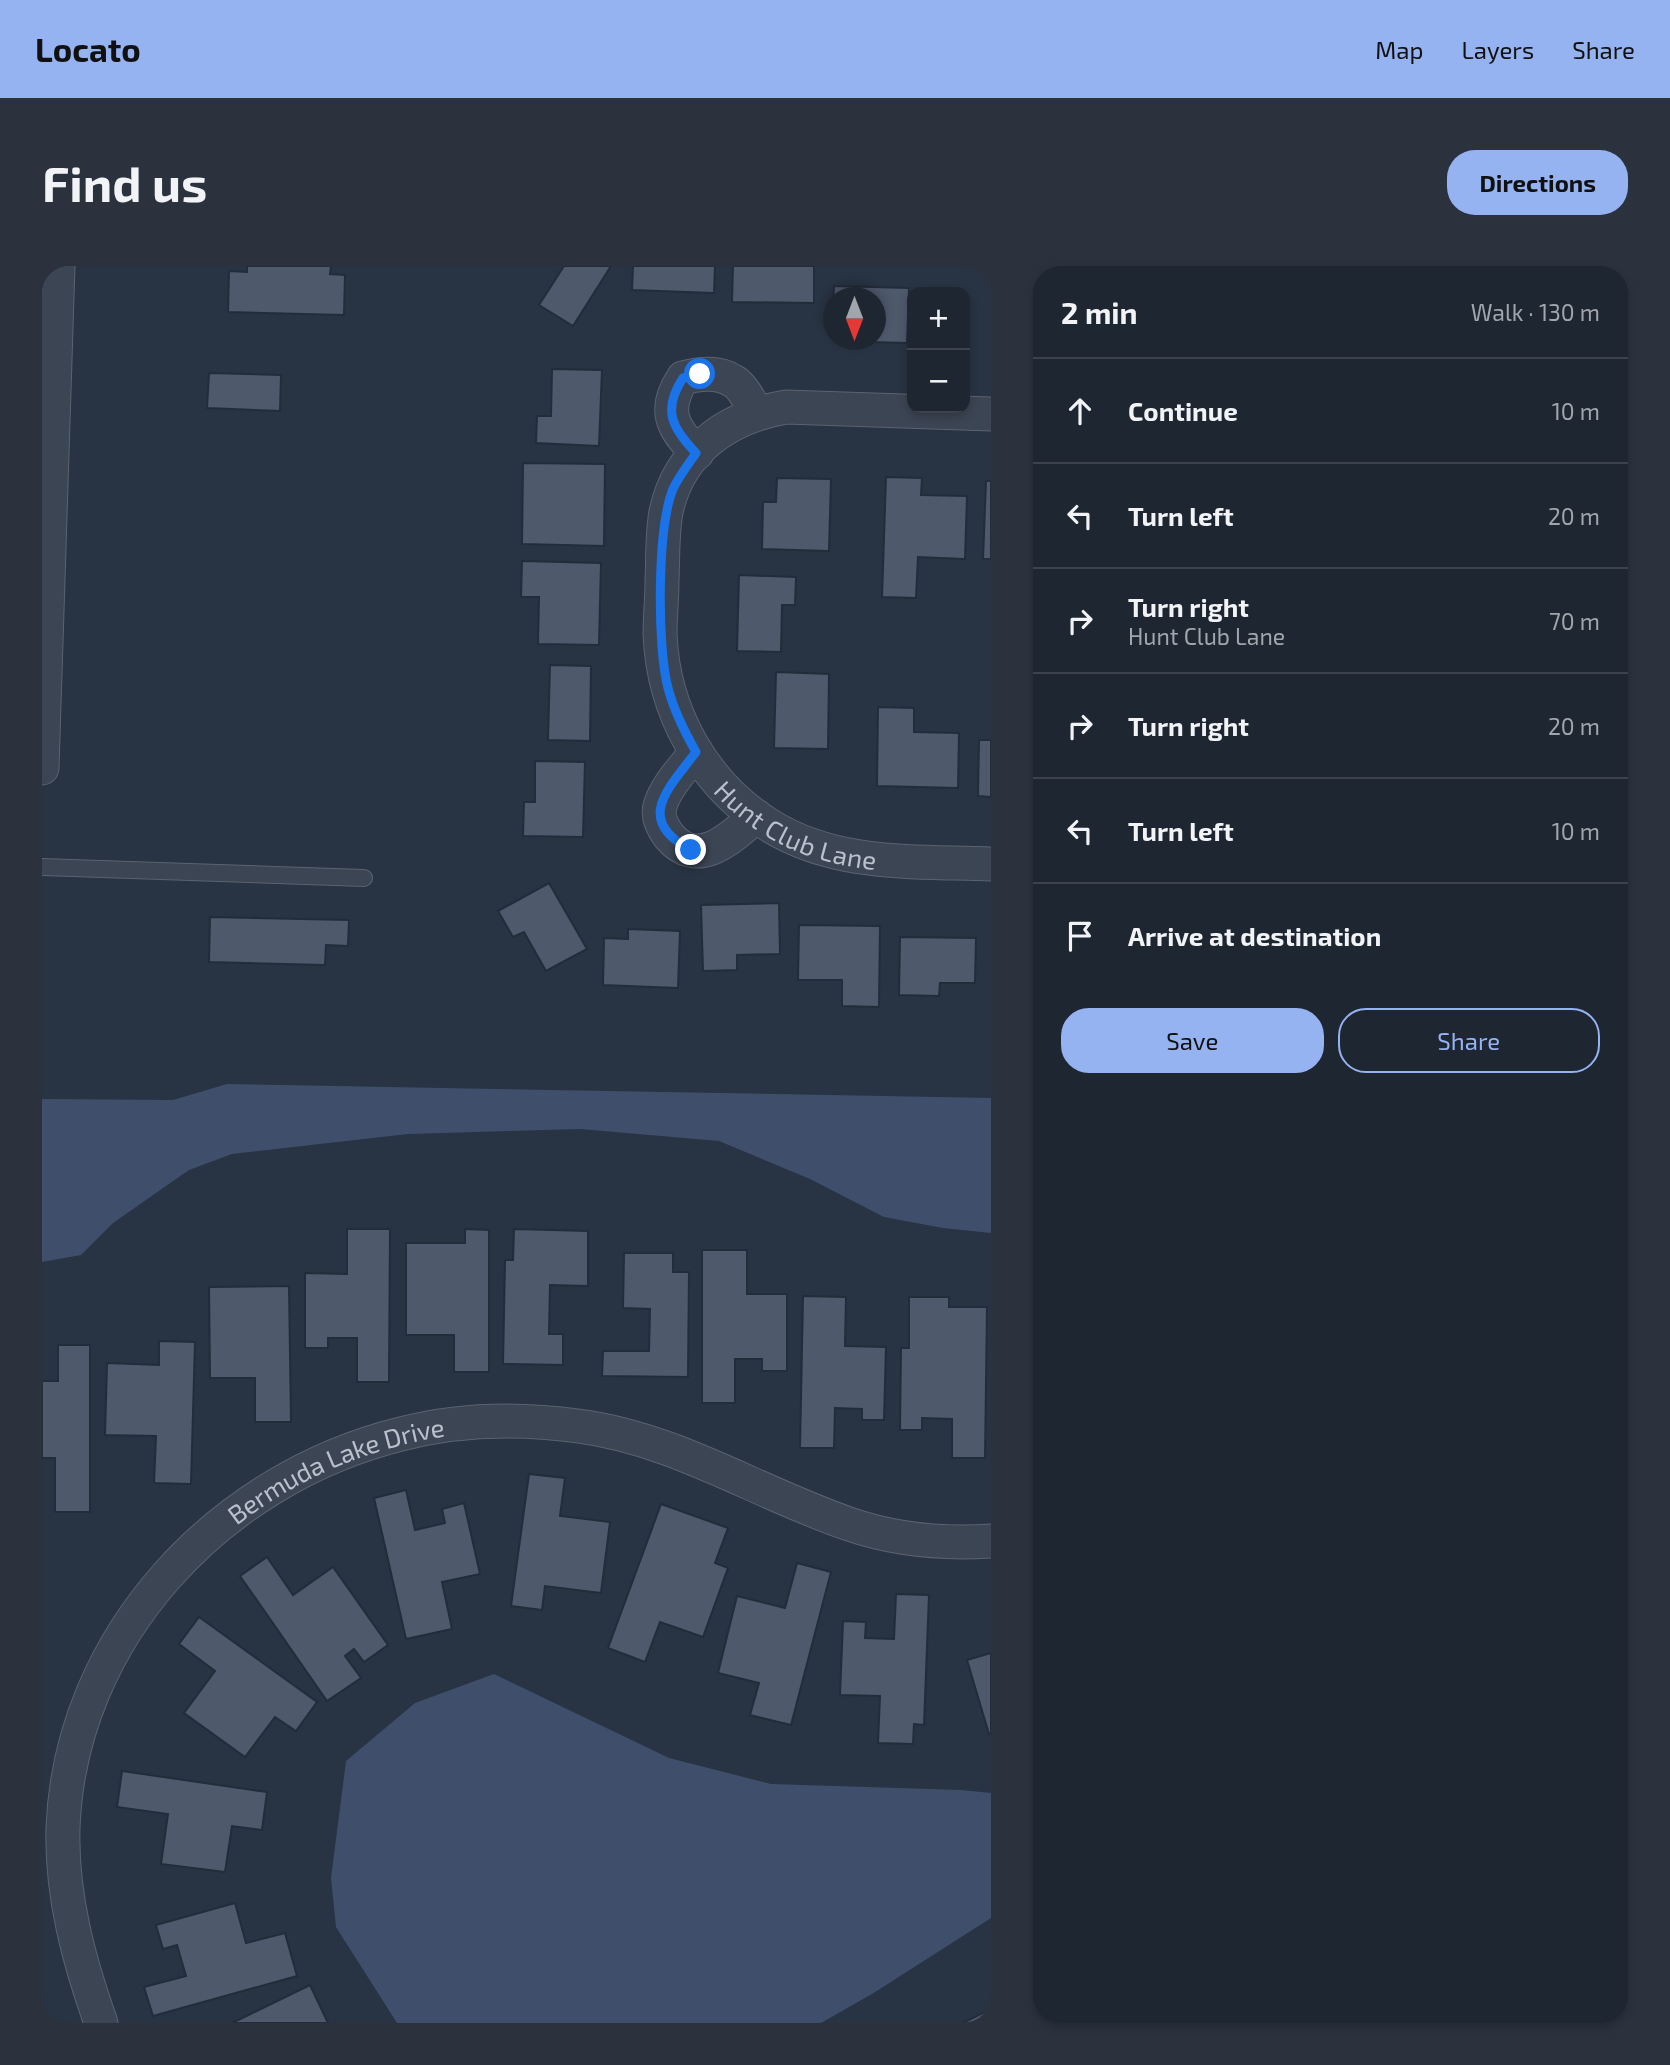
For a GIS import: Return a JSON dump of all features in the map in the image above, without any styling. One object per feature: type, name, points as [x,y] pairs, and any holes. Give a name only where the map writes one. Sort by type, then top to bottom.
[{"type":"street","points":[[42,768],[58,266]]},
{"type":"street","points":[[696,453],[680,436],[671,416],[673,393],[683,378],[700,374],[716,375],[734,381],[757,413]]},
{"type":"street","name":"Hunt Club Lane","points":[[991,414],[786,407],[742,418],[723,429],[696,453],[678,481],[666,512],[660,635],[667,684],[674,708],[696,752],[725,790],[756,816],[789,836],[835,853],[859,858],[991,864]]},
{"type":"street","points":[[696,752],[665,793],[659,810],[662,827],[673,841],[691,850],[709,850],[728,841],[756,816]]},
{"type":"street","name":"Bermuda Lake Drive","points":[[101,2023],[75,1939],[65,1880],[68,1777],[80,1727],[98,1678],[110,1655],[152,1590],[184,1556],[230,1515],[283,1480],[340,1453],[400,1434],[441,1426],[517,1420],[580,1426],[661,1446],[849,1524],[894,1536],[941,1542],[991,1541]]},
{"type":"lane","points":[[42,867],[364,878]]},
{"type":"water","points":[[227,1084],[991,1098],[991,1233],[943,1228],[884,1217],[810,1179],[719,1141],[580,1129],[408,1134],[232,1154],[189,1170],[113,1223],[81,1255],[42,1262],[42,1099],[173,1100]]},
{"type":"water","points":[[494,1674],[669,1758],[771,1784],[991,1793],[991,1918],[872,1994],[821,2023],[397,2023],[336,1927],[331,1878],[346,1761],[415,1703]]},
{"type":"building","points":[[247,266],[331,266],[330,274],[345,275],[344,315],[228,312],[229,271],[247,272]]},
{"type":"building","points":[[564,266],[611,266],[573,326],[539,305]]},
{"type":"building","points":[[633,266],[715,266],[714,293],[632,290]]},
{"type":"building","points":[[733,266],[814,266],[814,303],[732,302]]},
{"type":"building","points":[[886,287],[907,288],[907,343],[886,342]]},
{"type":"building","points":[[552,369],[602,370],[599,446],[536,443],[537,416],[551,416]]},
{"type":"building","points":[[209,373],[281,375],[280,411],[207,408]]},
{"type":"building","points":[[523,463],[605,464],[604,546],[522,544]]},
{"type":"building","points":[[886,477],[922,478],[921,495],[967,496],[965,559],[918,557],[916,598],[882,597]]},
{"type":"building","points":[[777,478],[831,479],[829,551],[762,549],[763,502],[776,502]]},
{"type":"building","points":[[986,481],[991,481],[991,559],[983,559]]},
{"type":"building","points":[[522,561],[601,563],[599,645],[538,644],[539,597],[521,597]]},
{"type":"building","points":[[739,575],[796,577],[795,605],[782,605],[781,652],[737,651]]},
{"type":"building","points":[[550,665],[591,666],[590,741],[548,740]]},
{"type":"building","points":[[776,672],[829,674],[828,749],[774,748]]},
{"type":"building","points":[[878,707],[914,708],[914,732],[959,733],[958,788],[877,786]]},
{"type":"building","points":[[979,740],[991,740],[991,797],[978,796]]},
{"type":"building","points":[[535,761],[585,762],[583,837],[523,836],[524,802],[535,802]]},
{"type":"building","points":[[549,883],[587,949],[546,971],[524,932],[513,937],[498,911]]},
{"type":"building","points":[[779,903],[780,954],[737,955],[737,970],[703,971],[701,905]]},
{"type":"building","points":[[210,917],[349,920],[348,946],[326,945],[325,965],[209,962]]},
{"type":"building","points":[[799,925],[880,926],[879,1007],[842,1006],[842,980],[798,980]]},
{"type":"building","points":[[628,929],[680,931],[678,988],[603,985],[604,938],[628,939]]},
{"type":"building","points":[[900,937],[976,938],[975,983],[940,983],[939,996],[899,995]]},
{"type":"building","points":[[347,1229],[390,1229],[389,1382],[357,1382],[357,1338],[328,1338],[328,1348],[305,1348],[305,1273],[347,1274]]},
{"type":"building","points":[[465,1229],[489,1230],[489,1372],[454,1372],[454,1335],[406,1335],[406,1243],[465,1243]]},
{"type":"building","points":[[514,1229],[588,1231],[588,1286],[550,1285],[549,1334],[563,1334],[563,1365],[503,1364],[505,1260],[513,1260]]},
{"type":"building","points":[[702,1250],[747,1250],[747,1294],[787,1294],[787,1371],[762,1371],[762,1359],[735,1359],[735,1403],[702,1403]]},
{"type":"building","points":[[624,1253],[673,1253],[673,1272],[689,1272],[688,1377],[602,1376],[603,1351],[649,1351],[650,1309],[623,1308]]},
{"type":"building","points":[[289,1286],[291,1422],[255,1422],[255,1378],[210,1378],[209,1287]]},
{"type":"building","points":[[803,1296],[846,1297],[845,1346],[886,1347],[884,1420],[862,1420],[862,1409],[835,1408],[834,1448],[800,1448]]},
{"type":"building","points":[[909,1297],[949,1297],[949,1307],[987,1307],[985,1458],[952,1458],[952,1419],[922,1418],[922,1430],[900,1430],[901,1348],[909,1348]]},
{"type":"building","points":[[159,1341],[195,1342],[191,1484],[154,1483],[156,1436],[105,1435],[107,1363],[159,1365]]},
{"type":"building","points":[[58,1345],[90,1345],[90,1512],[55,1512],[55,1458],[42,1458],[42,1381],[58,1381]]},
{"type":"building","points":[[529,1474],[565,1478],[560,1516],[610,1522],[601,1593],[545,1586],[542,1610],[511,1606]]},
{"type":"building","points":[[406,1490],[415,1530],[445,1523],[442,1509],[464,1503],[480,1574],[442,1582],[452,1629],[406,1639],[374,1498]]},
{"type":"building","points":[[661,1504],[728,1528],[715,1563],[728,1568],[703,1637],[660,1622],[645,1662],[608,1648]]},
{"type":"building","points":[[267,1557],[293,1595],[333,1567],[388,1645],[364,1662],[354,1649],[345,1656],[361,1678],[327,1701],[240,1576]]},
{"type":"building","points":[[797,1563],[831,1572],[791,1725],[750,1715],[759,1683],[718,1673],[737,1596],[785,1608]]},
{"type":"building","points":[[896,1594],[929,1595],[924,1725],[914,1724],[913,1744],[878,1743],[880,1696],[840,1695],[843,1621],[866,1622],[865,1638],[894,1639]]},
{"type":"building","points":[[199,1617],[317,1702],[296,1731],[275,1717],[245,1757],[184,1713],[215,1671],[179,1644]]},
{"type":"building","points":[[991,1653],[991,1733],[989,1734],[967,1660]]},
{"type":"building","points":[[122,1771],[267,1792],[262,1830],[232,1826],[225,1872],[161,1864],[168,1814],[117,1807]]},
{"type":"building","points":[[235,1903],[246,1943],[285,1933],[297,1976],[153,2016],[144,1987],[186,1976],[177,1945],[163,1949],[156,1925]]},
{"type":"building","points":[[310,1985],[328,2023],[232,2023]]},
{"type":"building","points":[[991,2009],[991,2023],[963,2023]]},
{"type":"route","points":[[691,850],[673,841],[662,827],[659,810],[665,793],[696,752],[674,708],[667,684],[660,635],[666,512],[673,490],[696,453],[680,436],[671,416],[673,393],[683,378],[700,374]]}]
